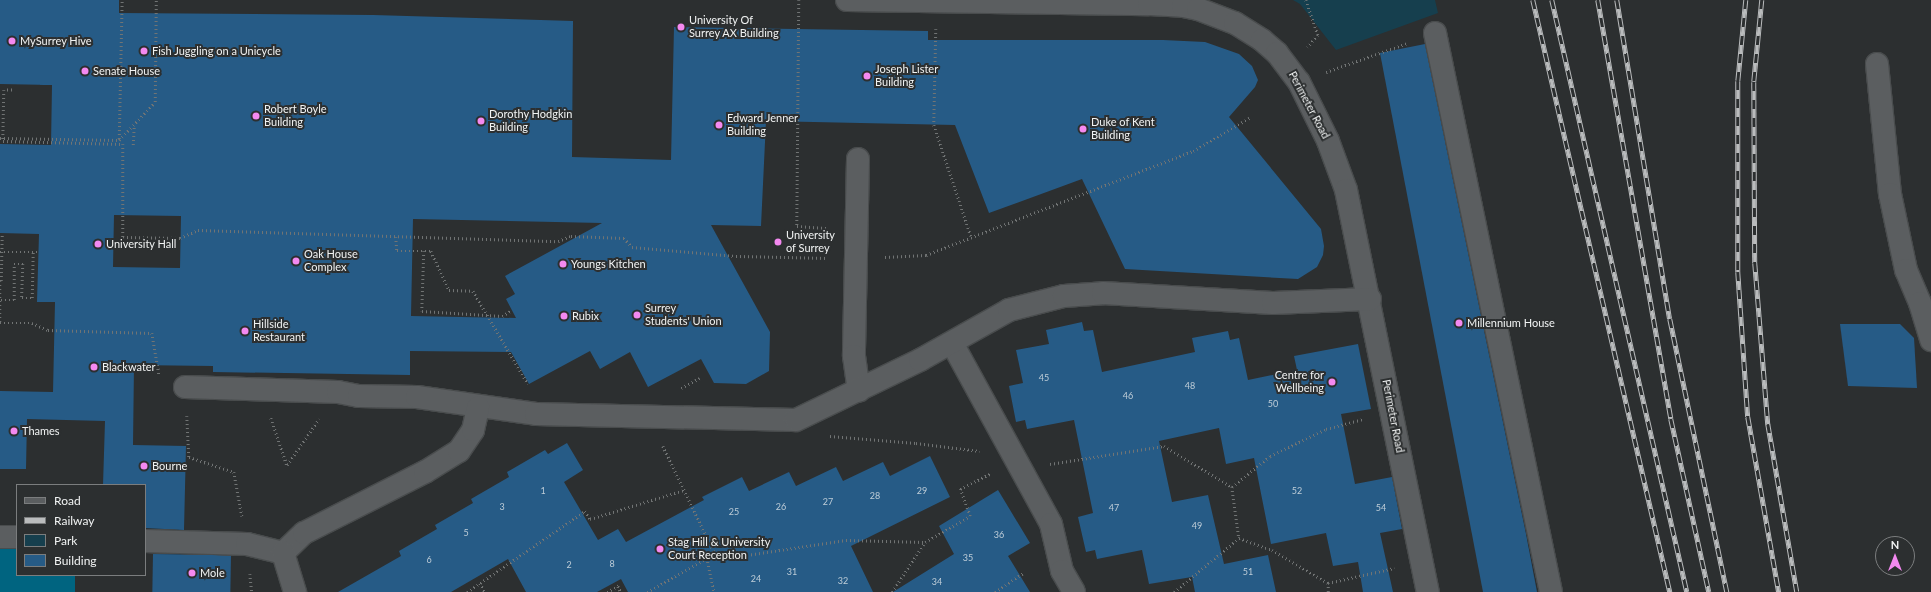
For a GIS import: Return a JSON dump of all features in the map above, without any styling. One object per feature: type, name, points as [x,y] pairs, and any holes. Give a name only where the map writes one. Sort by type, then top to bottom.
[{"type":"street","name":"Perimeter Road","points":[[847,0],[1149,4],[1198,9],[1249,31],[1277,53],[1294,75],[1328,141],[1346,190],[1370,299],[1428,592]]},
{"type":"street","points":[[1435,33],[1551,592]]},
{"type":"street","points":[[1877,64],[1892,209],[1906,270],[1920,303],[1931,340]]},
{"type":"street","points":[[858,159],[854,356],[860,391]]},
{"type":"street","points":[[185,388],[338,392],[358,396],[416,397],[478,408],[536,414],[796,420],[860,391],[952,343],[1009,310],[1064,296],[1104,293],[1272,303],[1370,299]]},
{"type":"street","points":[[952,343],[1051,524],[1062,571],[1074,592]]},
{"type":"street","points":[[283,554],[304,534],[425,472],[459,451],[473,430],[478,408]]},
{"type":"street","points":[[0,537],[16,538]]},
{"type":"street","points":[[146,541],[247,544],[283,554]]},
{"type":"street","points":[[283,554],[295,592]]},
{"type":"path","points":[[119,140],[122,0]]},
{"type":"path","points":[[2,138],[119,140],[155,102],[156,0]]},
{"type":"path","points":[[799,0],[797,226],[856,230]]},
{"type":"path","points":[[936,0],[934,125],[971,236]]},
{"type":"path","points":[[1294,75],[1318,35],[1306,0]]},
{"type":"path","points":[[1294,75],[1435,33]]},
{"type":"path","points":[[2,138],[4,90],[12,90]]},
{"type":"path","points":[[2,138],[4,141],[123,144],[123,237],[180,238],[198,230],[558,241],[571,236],[624,238],[632,247],[736,256],[855,259],[926,255],[971,236],[1193,151],[1251,117]]},
{"type":"path","points":[[134,125],[134,145]]},
{"type":"path","points":[[2,233],[0,323],[32,323],[48,330],[152,333],[161,387],[185,388],[190,457],[234,472],[247,544],[252,592]]},
{"type":"path","points":[[396,237],[396,251],[432,251],[449,290],[473,291],[485,314],[532,391]]},
{"type":"path","points":[[424,251],[422,311],[502,316],[512,310]]},
{"type":"path","points":[[1,252],[38,252]]},
{"type":"path","points":[[1,300],[14,300],[14,264],[23,264],[22,298],[32,298],[33,252]]},
{"type":"path","points":[[261,390],[287,465],[338,392]]},
{"type":"path","points":[[1232,488],[1270,456],[1326,429],[1391,411]]},
{"type":"path","points":[[822,436],[916,443],[982,452]]},
{"type":"path","points":[[661,442],[714,552]]},
{"type":"path","points":[[1020,469],[1164,446],[1232,488]]},
{"type":"path","points":[[892,592],[925,542],[970,516],[960,489],[998,470]]},
{"type":"path","points":[[1232,488],[1239,538]]},
{"type":"path","points":[[467,592],[585,511],[590,519],[684,490]]},
{"type":"path","points":[[1239,538],[1272,550],[1328,583],[1422,562]]},
{"type":"path","points":[[1174,592],[1239,538]]},
{"type":"path","points":[[647,592],[707,558],[714,552],[747,555],[846,540],[925,542]]},
{"type":"path","points":[[707,558],[714,592]]},
{"type":"path","points":[[995,592],[1023,574]]},
{"type":"path","points":[[480,583],[485,592]]},
{"type":"path","points":[[1328,583],[1328,592]]},
{"type":"path","points":[[607,592],[618,586],[622,592]]},
{"type":"green space","points":[[1293,0],[1435,0],[1438,13],[1336,50],[1300,4]]},
{"type":"shaded area","points":[[0,548],[16,549],[16,576],[75,576],[75,592],[0,592]]},
{"type":"building","points":[[0,0],[119,0],[119,13],[373,15],[573,21],[572,157],[671,160],[674,27],[928,31],[928,40],[1163,40],[1205,42],[1239,54],[1252,66],[1258,80],[1255,87],[1229,117],[1321,229],[1324,246],[1323,255],[1317,267],[1298,279],[1125,269],[1082,179],[989,213],[955,125],[766,121],[761,226],[711,225],[770,332],[769,371],[746,384],[714,383],[701,359],[648,387],[630,352],[600,369],[590,351],[529,384],[511,352],[410,351],[410,375],[213,372],[213,366],[134,365],[133,445],[186,446],[184,530],[146,528],[146,484],[103,484],[105,421],[27,419],[26,469],[0,469],[0,391],[53,392],[55,302],[37,302],[39,234],[0,233],[0,144],[51,145],[52,85],[0,84]],"holes":[[[114,215],[181,216],[180,268],[113,267]],[[413,219],[602,223],[505,276],[515,294],[506,299],[516,318],[411,316]]]},
{"type":"building","name":"Millennium House","points":[[1425,44],[1537,592],[1483,592],[1380,53]]},
{"type":"building","points":[[1082,322],[1084,331],[1093,330],[1102,372],[1195,352],[1192,338],[1228,331],[1230,340],[1239,338],[1248,380],[1297,370],[1294,356],[1358,344],[1371,409],[1341,414],[1355,484],[1392,477],[1402,529],[1380,533],[1393,592],[1363,592],[1358,562],[1333,566],[1326,533],[1271,544],[1254,458],[1226,464],[1219,428],[1159,441],[1172,502],[1208,495],[1224,564],[1268,555],[1276,592],[1195,592],[1192,577],[1149,584],[1142,550],[1097,559],[1095,550],[1086,552],[1078,517],[1093,513],[1074,420],[1027,429],[1025,420],[1016,422],[1009,386],[1023,383],[1016,350],[1049,344],[1046,330]]},
{"type":"building","points":[[1840,324],[1900,324],[1914,338],[1917,388],[1848,386]]},
{"type":"building","points":[[567,443],[583,470],[564,482],[598,540],[618,529],[626,542],[704,500],[702,497],[742,477],[749,491],[789,472],[796,486],[836,467],[843,481],[883,462],[890,476],[930,456],[950,497],[851,546],[873,592],[628,592],[621,579],[597,592],[526,592],[508,559],[451,592],[338,592],[401,556],[399,551],[437,529],[435,525],[473,503],[471,499],[509,477],[507,472],[545,450],[548,454]]},
{"type":"building","points":[[998,490],[1030,543],[1008,556],[1030,592],[893,592],[954,554],[939,526]]},
{"type":"building","name":"Mole","points":[[153,554],[231,555],[230,592],[152,592]]},
{"type":"railway","points":[[1533,0],[1670,592]]},
{"type":"railway","points":[[1552,0],[1687,592]]},
{"type":"railway","points":[[1598,0],[1671,419],[1709,592]]},
{"type":"railway","points":[[1617,0],[1670,319],[1727,592]]},
{"type":"railway","points":[[1746,0],[1738,81],[1738,272],[1748,417],[1779,592]]},
{"type":"railway","points":[[1762,0],[1754,82],[1755,263],[1768,424],[1797,592]]},
{"type":"place","name":"University Of Surrey AX Building","points":[[681,27]]},
{"type":"place","name":"MySurrey Hive","points":[[12,41]]},
{"type":"place","name":"Fish Juggling on a Unicycle","points":[[144,51]]},
{"type":"place","name":"Senate House","points":[[85,71]]},
{"type":"place","name":"Joseph Lister Building","points":[[867,76]]},
{"type":"place","name":"Robert Boyle Building","points":[[256,116]]},
{"type":"place","name":"Dorothy Hodgkin Building","points":[[481,121]]},
{"type":"place","name":"Edward Jenner Building","points":[[719,125]]},
{"type":"place","name":"Duke of Kent Building","points":[[1083,129]]},
{"type":"place","name":"University of Surrey","points":[[778,242]]},
{"type":"place","name":"University Hall","points":[[98,244]]},
{"type":"place","name":"Oak House Complex","points":[[296,261]]},
{"type":"place","name":"Youngs Kitchen","points":[[563,264]]},
{"type":"place","name":"Surrey Students' Union","points":[[637,315]]},
{"type":"place","name":"Rubix","points":[[564,316]]},
{"type":"place","name":"Millennium House","points":[[1459,323]]},
{"type":"place","name":"Hillside Restaurant","points":[[245,331]]},
{"type":"place","name":"Blackwater","points":[[94,367]]},
{"type":"place","name":"Centre for Wellbeing","points":[[1332,382]]},
{"type":"place","name":"Thames","points":[[14,431]]},
{"type":"place","name":"Bourne","points":[[144,466]]},
{"type":"place","name":"Stag Hill & University Court Reception","points":[[660,549]]},
{"type":"place","name":"Mole","points":[[192,573]]}]
